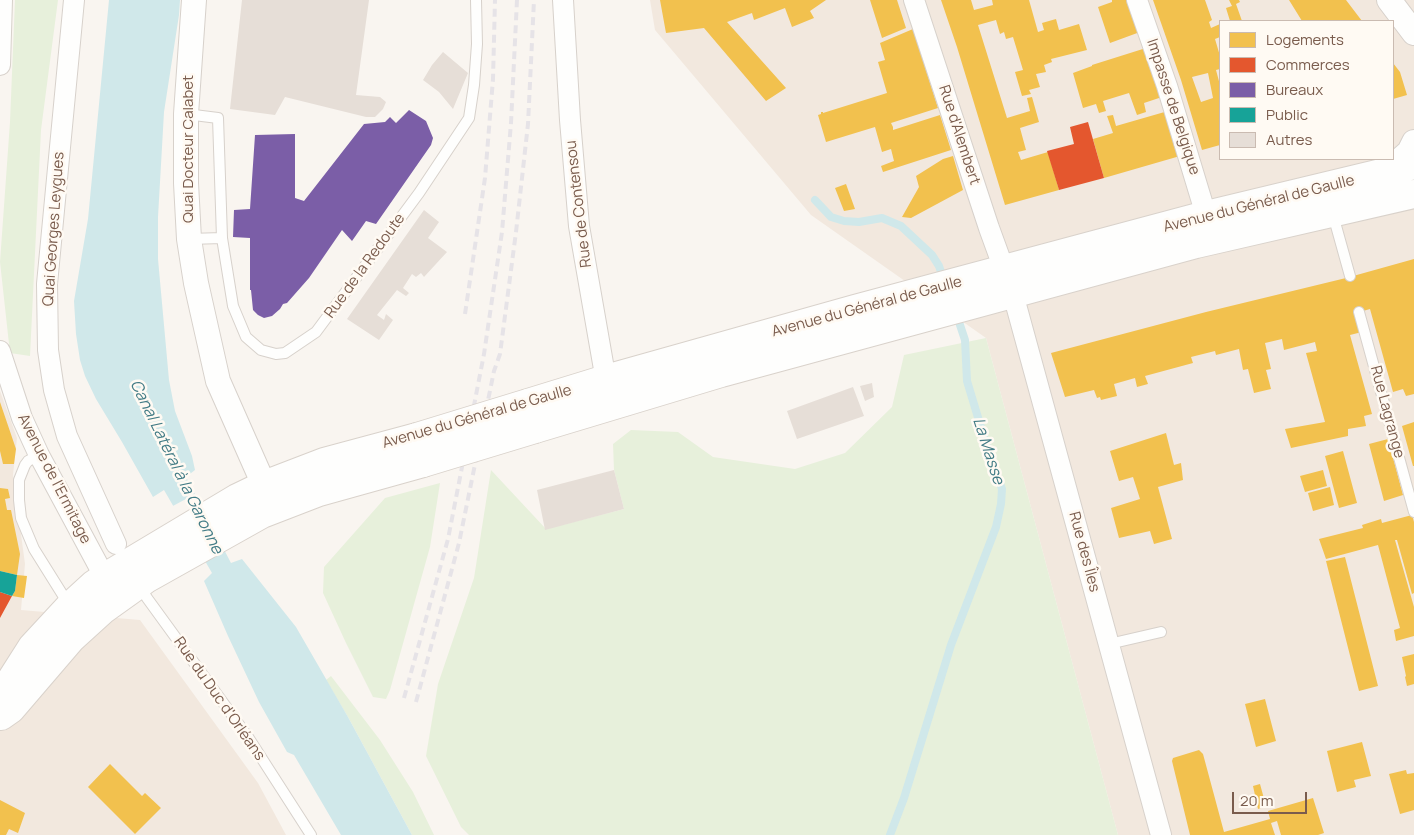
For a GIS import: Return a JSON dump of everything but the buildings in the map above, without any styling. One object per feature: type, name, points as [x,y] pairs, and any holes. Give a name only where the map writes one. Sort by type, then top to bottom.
[{"type":"main road","name":"Avenue du Général de Gaulle","points":[[255,492],[319,492],[423,463],[721,373],[932,317],[1206,215],[1414,165]]},
{"type":"main road","name":"Avenue du Général de Gaulle","points":[[255,492],[324,462],[606,379],[924,291],[1004,290],[1414,194]]},
{"type":"main road","points":[[0,716],[10,709],[11,680],[32,647],[72,610],[93,584],[125,567],[229,503],[255,492]]},
{"type":"main road","points":[[10,700],[111,602],[125,567]]},
{"type":"street","points":[[0,65],[2,0]]},
{"type":"street","name":"Quai Georges Leygues","points":[[74,0],[47,284],[48,350],[54,390],[67,436],[125,567]]},
{"type":"street","name":"Quai Docteur Calabet","points":[[194,0],[186,114],[186,183],[189,239],[196,284],[218,381],[255,492]]},
{"type":"street","name":"Rue de Contensou","points":[[563,0],[579,226],[609,406]]},
{"type":"street","name":"Rue d'Alembert","points":[[914,0],[1004,290]]},
{"type":"street","name":"Impasse de Belgique","points":[[1137,0],[1167,86],[1206,215]]},
{"type":"street","points":[[1401,16],[1414,52]]},
{"type":"street","points":[[1383,173],[1409,152],[1414,142]]},
{"type":"street","points":[[1388,200],[1414,188]]},
{"type":"street","name":"Rue des Îles","points":[[1004,290],[1109,644],[1161,835]]},
{"type":"street","name":"Avenue de l’Ermitage","points":[[0,352],[22,418],[39,455],[125,567]]},
{"type":"lane","name":"Rue de la Redoute","points":[[186,114],[218,118],[222,238],[233,306],[246,337],[261,350],[276,354],[285,353],[316,332],[418,193],[469,118],[477,44],[476,0]]},
{"type":"lane","points":[[1333,213],[1350,276]]},
{"type":"lane","points":[[189,239],[222,238]]},
{"type":"lane","name":"Rue Lagrange","points":[[1359,312],[1414,512]]},
{"type":"lane","points":[[39,455],[28,461],[19,480],[21,518],[34,549],[72,610]]},
{"type":"lane","name":"Rue du Duc d'Orléans","points":[[125,567],[248,737],[311,835]]},
{"type":"lane","points":[[1109,644],[1161,632]]},
{"type":"shaded area","points":[[650,0],[1414,0],[1414,835],[1118,835],[986,338],[811,215],[655,30]]},
{"type":"shaded area","points":[[0,391],[17,438],[13,475],[25,564],[21,610],[140,620],[258,783],[286,835],[0,835]]},
{"type":"green space","points":[[15,0],[58,0],[41,130],[30,356],[10,353],[0,262],[10,122]]},
{"type":"green space","points":[[986,338],[1118,835],[469,835],[461,827],[426,756],[438,684],[474,578],[491,470],[546,529],[624,509],[614,470],[613,444],[631,430],[678,432],[713,457],[795,469],[845,453],[892,407],[904,355]]},
{"type":"green space","points":[[440,483],[430,547],[390,690],[386,699],[373,697],[323,593],[324,567],[385,498]]},
{"type":"green space","points":[[331,676],[380,740],[413,792],[434,835],[412,835],[326,680]]},
{"type":"water","name":"Canal Latéral à la Garonne","points":[[109,0],[180,0],[164,112],[158,217],[158,259],[169,380],[175,411],[192,456],[195,470],[186,477],[231,563],[242,559],[296,627],[348,717],[412,835],[341,835],[294,755],[287,752],[259,702],[204,581],[212,573],[164,490],[153,497],[96,399],[85,376],[80,360],[76,334],[74,301],[88,219]]},
{"type":"pier","points":[[197,493],[225,546],[201,560],[171,507]]},
{"type":"waterway","name":"La Masse","points":[[815,200],[831,217],[844,221],[859,222],[882,218],[901,226],[932,255],[939,266],[944,281]]},
{"type":"waterway","name":"La Masse","points":[[890,835],[904,798],[951,645],[996,527],[1001,504],[1002,489],[967,381],[965,340],[956,313]]},
{"type":"railway","points":[[465,314],[485,178],[493,79],[495,0]]},
{"type":"railway","points":[[404,698],[448,539],[484,354],[502,232],[511,123],[517,0]]},
{"type":"railway","points":[[416,702],[459,543],[494,371],[500,354],[528,124],[534,0]]}]
